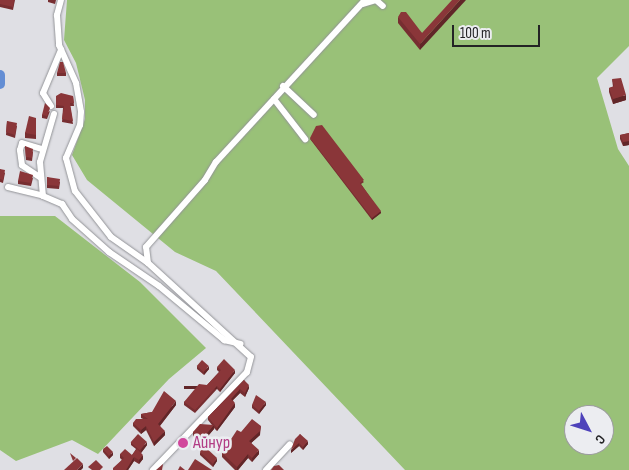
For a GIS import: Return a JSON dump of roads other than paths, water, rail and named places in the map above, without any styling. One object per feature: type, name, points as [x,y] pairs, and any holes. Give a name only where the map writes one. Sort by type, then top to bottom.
[{"type":"street","points":[[61,0],[57,32],[61,50],[76,83],[81,112],[80,126],[66,158],[70,180],[111,237],[148,263],[218,328],[241,344],[251,356],[244,374],[153,470]]},
{"type":"street","points":[[148,263],[146,247],[204,180],[216,162],[274,99],[283,86],[364,2],[376,0],[383,6]]},
{"type":"street","points":[[51,106],[43,93],[61,50]]},
{"type":"street","points":[[283,86],[314,115]]},
{"type":"street","points":[[274,99],[305,139]]},
{"type":"street","points":[[43,196],[42,178],[39,168],[42,149],[54,114]]},
{"type":"street","points":[[42,149],[22,144],[20,150],[22,165],[42,178]]},
{"type":"street","points":[[8,187],[43,196],[62,204],[72,219],[109,252],[159,286],[224,340],[241,344]]},
{"type":"street","points":[[266,470],[290,444]]},
{"type":"waterway","points":[[0,75],[0,84]]},
{"type":"place","name":"Айнур","points":[[183,443]]}]
